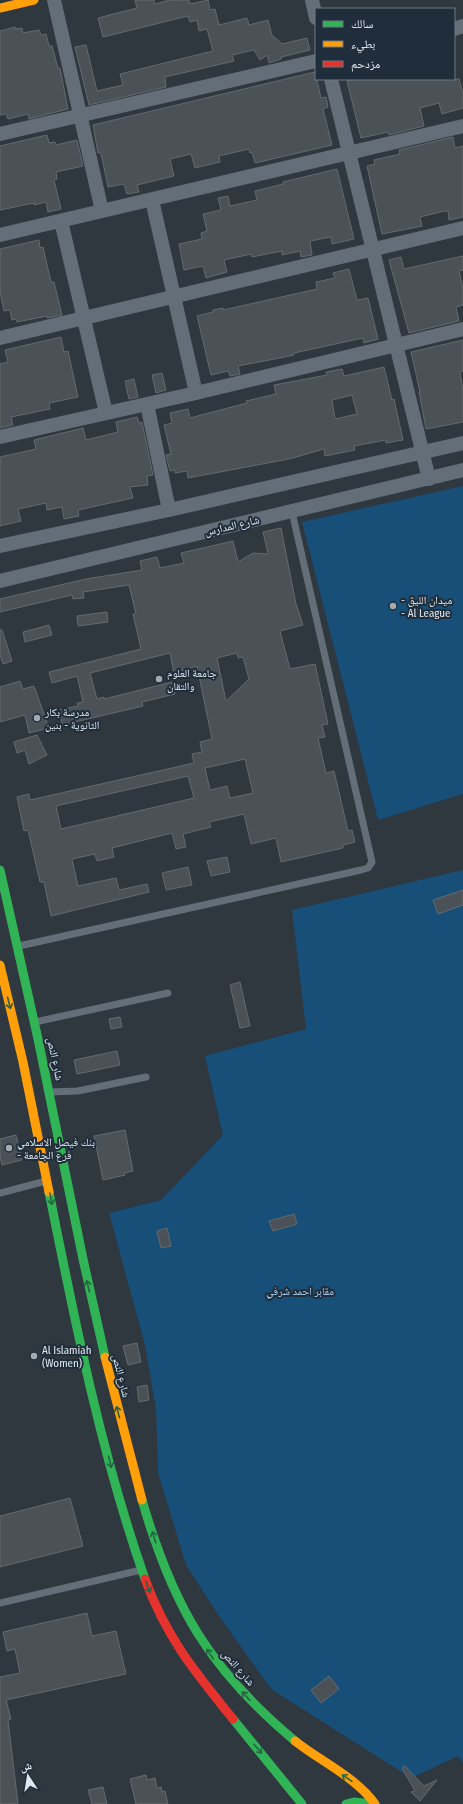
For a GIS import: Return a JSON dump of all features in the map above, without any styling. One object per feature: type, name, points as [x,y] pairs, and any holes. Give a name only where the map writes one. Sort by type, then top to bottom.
[{"type":"main road","points":[[0,8],[34,0]]},
{"type":"main road","name":"شارع النص","points":[[0,870],[50,1092],[85,1274],[108,1375],[155,1544],[173,1591],[188,1621],[213,1658],[265,1717],[314,1756],[358,1786],[370,1796],[375,1804]]},
{"type":"main road","points":[[0,965],[23,1062],[66,1279],[90,1381],[117,1490],[153,1601],[171,1636],[190,1666],[302,1804]]},
{"type":"main road","points":[[346,1804],[354,1802],[372,1804]]},
{"type":"street","points":[[54,0],[102,211]]},
{"type":"street","points":[[312,0],[315,14]]},
{"type":"street","points":[[0,134],[315,61]]},
{"type":"street","points":[[331,80],[429,479]]},
{"type":"street","points":[[0,235],[463,126]]},
{"type":"street","points":[[152,200],[196,393]]},
{"type":"street","points":[[61,220],[106,413]]},
{"type":"street","points":[[0,338],[463,228]]},
{"type":"street","points":[[0,437],[196,393],[463,329]]},
{"type":"street","points":[[148,404],[169,510]]},
{"type":"street","points":[[0,546],[169,510],[463,443]]},
{"type":"street","name":"شارع المدارس","points":[[0,581],[463,470]]},
{"type":"lane","points":[[18,946],[361,870],[368,868],[372,862],[292,512]]},
{"type":"lane","points":[[34,1022],[168,992]]},
{"type":"lane","points":[[50,1092],[78,1091],[146,1077]]},
{"type":"lane","points":[[0,1193],[47,1181]]},
{"type":"lane","points":[[0,1603],[142,1570]]},
{"type":"green space","name":"- ميدان الليق - Al League","points":[[463,486],[463,794],[378,820],[302,522]]},
{"type":"green space","name":"مقابر احمد شرفي","points":[[463,870],[463,1763],[458,1756],[411,1778],[271,1689],[219,1616],[186,1565],[158,1473],[156,1409],[145,1345],[109,1213],[161,1200],[223,1135],[205,1056],[306,1029],[292,910]]},
{"type":"building","points":[[135,0],[154,0],[155,4],[170,0],[189,0],[190,4],[208,0],[210,10],[215,9],[219,25],[247,18],[249,25],[268,20],[272,35],[282,44],[307,38],[310,50],[281,57],[281,59],[269,63],[267,55],[260,60],[254,50],[232,55],[234,61],[165,77],[166,87],[89,105],[75,47],[86,45],[97,91],[123,85],[120,74],[213,51],[207,29],[199,31],[197,20],[190,22],[188,16],[103,37],[98,18],[137,8]]},
{"type":"building","points":[[15,27],[15,29],[22,28],[23,33],[39,30],[41,35],[46,34],[49,46],[52,46],[58,68],[60,68],[68,109],[29,119],[28,114],[8,119],[6,114],[0,115],[0,31]]},
{"type":"building","points":[[315,72],[315,80],[317,80],[321,98],[326,97],[328,107],[323,109],[332,145],[255,163],[252,152],[250,153],[249,149],[219,156],[220,162],[195,168],[191,154],[170,159],[174,176],[137,185],[139,192],[127,194],[124,184],[108,187],[101,153],[98,153],[93,125]]},
{"type":"building","points":[[459,79],[463,94],[463,108],[442,114],[439,103],[420,108],[424,126],[389,135],[388,132],[361,138],[347,81]]},
{"type":"building","points":[[47,135],[49,143],[55,142],[56,145],[77,140],[83,166],[56,172],[57,179],[54,180],[61,209],[48,212],[46,202],[0,210],[0,146]]},
{"type":"building","points":[[453,137],[455,148],[463,146],[463,217],[449,220],[448,211],[445,211],[420,217],[422,226],[382,234],[367,166],[375,164],[374,160],[400,154],[399,150]]},
{"type":"building","points":[[337,169],[354,239],[332,244],[331,237],[310,241],[312,255],[301,257],[300,251],[282,255],[282,251],[252,257],[251,254],[224,260],[227,272],[206,278],[203,266],[184,270],[179,244],[202,239],[201,233],[207,231],[203,214],[221,210],[218,198],[228,196],[230,206],[257,200],[255,191],[283,184],[283,182]]},
{"type":"building","points":[[39,240],[40,248],[43,247],[51,282],[54,282],[62,315],[47,318],[47,316],[17,322],[16,319],[12,320],[10,310],[4,311],[0,292],[0,249]]},
{"type":"building","points":[[463,256],[463,270],[459,271],[463,289],[463,305],[456,307],[459,321],[409,333],[389,260],[401,257],[404,269]]},
{"type":"building","points":[[349,269],[357,300],[368,298],[378,339],[364,343],[363,338],[294,353],[294,355],[238,366],[240,374],[230,376],[228,371],[211,375],[197,316],[213,312],[213,310],[223,308],[223,310],[317,289],[316,282],[335,278],[333,273]]},
{"type":"building","points":[[61,337],[64,352],[68,351],[78,397],[49,403],[50,409],[11,417],[13,425],[0,428],[0,364],[8,362],[5,350]]},
{"type":"building","points":[[463,340],[463,371],[460,372],[463,390],[463,422],[426,429],[411,352]]},
{"type":"building","points":[[384,367],[392,400],[394,399],[403,440],[386,443],[386,440],[354,446],[355,450],[325,456],[324,449],[289,459],[188,478],[187,471],[175,473],[175,470],[170,471],[166,455],[171,454],[164,425],[172,423],[170,413],[188,409],[190,418],[247,403],[246,401],[276,394],[274,385],[327,375],[326,372],[342,369],[344,376]],"holes":[[[352,395],[357,414],[335,419],[332,400]]]},
{"type":"building","points":[[162,373],[166,390],[156,393],[152,375]]},
{"type":"building","points":[[134,379],[138,397],[129,399],[125,381]]},
{"type":"building","points":[[137,417],[139,423],[142,422],[153,475],[147,476],[148,485],[130,487],[133,498],[78,510],[79,516],[64,519],[62,507],[47,510],[46,503],[18,509],[21,521],[0,526],[0,457],[36,449],[34,440],[83,428],[86,440],[118,432],[116,422]]},
{"type":"building","points":[[281,528],[296,604],[303,625],[280,631],[290,669],[315,664],[328,724],[322,725],[325,737],[318,738],[326,773],[334,771],[348,831],[352,830],[355,842],[343,845],[343,848],[281,862],[276,838],[251,844],[244,814],[209,822],[211,827],[183,834],[186,847],[176,849],[172,833],[112,848],[114,857],[97,861],[95,854],[72,859],[78,886],[116,878],[119,890],[147,884],[149,892],[51,916],[44,882],[40,882],[28,830],[24,831],[17,797],[29,794],[30,800],[194,763],[192,754],[202,752],[200,742],[212,739],[197,666],[174,673],[170,653],[90,673],[97,699],[104,697],[104,699],[172,682],[175,694],[142,702],[143,706],[62,725],[59,710],[78,706],[77,703],[83,702],[77,676],[52,683],[49,672],[141,649],[133,614],[136,614],[129,585],[83,592],[84,598],[73,599],[72,595],[0,612],[0,599],[86,579],[142,570],[140,561],[157,557],[160,568],[184,563],[181,553],[233,541],[238,562],[253,553],[268,554],[263,532]],"holes":[[[237,653],[238,658],[243,657],[249,679],[226,701],[217,658]],[[245,759],[253,793],[230,798],[227,786],[210,790],[205,768]],[[188,776],[194,798],[61,829],[56,806]]]},
{"type":"building","points":[[107,612],[108,622],[78,626],[77,616]]},
{"type":"building","points":[[49,625],[52,635],[25,642],[23,632]]},
{"type":"building","points":[[0,630],[2,630],[12,661],[3,664],[0,655]]},
{"type":"building","points":[[20,681],[23,689],[34,686],[49,728],[29,733],[25,715],[0,722],[0,687]]},
{"type":"building","points":[[37,735],[47,755],[29,764],[25,750],[17,753],[14,742]]},
{"type":"building","points":[[227,857],[230,872],[211,876],[207,861]]},
{"type":"building","points":[[188,867],[192,885],[166,890],[162,873]]},
{"type":"building","points":[[463,890],[463,905],[438,914],[433,900]]},
{"type":"building","points":[[240,982],[250,1026],[240,1028],[230,985]]},
{"type":"building","points":[[120,1017],[122,1027],[111,1029],[109,1019]]},
{"type":"building","points":[[117,1051],[120,1065],[77,1074],[74,1060]]},
{"type":"building","points":[[125,1130],[133,1171],[124,1173],[125,1175],[103,1180],[94,1136]]},
{"type":"building","name":"بنك فيصل الاسلامي - فرع الجامعة","points":[[16,1135],[22,1160],[2,1165],[0,1156],[0,1139]]},
{"type":"building","points":[[294,1214],[297,1224],[273,1231],[269,1221]]},
{"type":"building","points":[[167,1228],[171,1246],[161,1248],[157,1231]]},
{"type":"building","points":[[137,1343],[141,1362],[128,1365],[123,1346]]},
{"type":"building","points":[[147,1385],[149,1400],[139,1402],[137,1387]]},
{"type":"building","points":[[70,1498],[83,1546],[0,1567],[0,1516]]},
{"type":"building","points":[[87,1613],[92,1636],[116,1631],[126,1674],[6,1700],[11,1719],[8,1720],[18,1804],[0,1804],[0,1677],[20,1673],[15,1649],[7,1651],[3,1632]]},
{"type":"building","points":[[329,1676],[339,1689],[321,1703],[311,1690]]},
{"type":"building","points":[[405,1766],[424,1786],[437,1780],[420,1801],[411,1792],[415,1791],[402,1768]]},
{"type":"building","points":[[146,1775],[147,1780],[155,1778],[157,1788],[161,1787],[162,1792],[165,1791],[168,1804],[136,1804],[130,1779]]},
{"type":"building","points":[[103,1787],[107,1804],[92,1804],[88,1790]]},
{"type":"traffic: fast","points":[[0,870],[38,1039],[83,1259],[105,1357]]},
{"type":"traffic: fast","points":[[49,1192],[79,1339],[102,1436],[129,1532],[145,1579]]},
{"type":"traffic: fast","points":[[142,1500],[167,1573],[181,1604],[198,1634],[239,1688],[295,1741]]},
{"type":"traffic: fast","points":[[233,1719],[302,1804]]},
{"type":"traffic: fast","points":[[346,1804],[354,1802],[372,1804]]},
{"type":"traffic: slow","points":[[0,8],[34,0]]},
{"type":"traffic: slow","points":[[0,965],[23,1062],[49,1192]]},
{"type":"traffic: slow","points":[[105,1357],[142,1500]]},
{"type":"traffic: slow","points":[[295,1741],[338,1770],[358,1786],[375,1804]]},
{"type":"traffic: jam","points":[[145,1579],[153,1600],[172,1636],[194,1669],[233,1719]]},
{"type":"place","name":"- ميدان الليق - Al League","points":[[393,606]]},
{"type":"place","name":"جامعة العلوم والتقان","points":[[159,679]]},
{"type":"place","name":"مدرسة بكار الثانوية - بنين","points":[[37,718]]},
{"type":"place","name":"بنك فيصل الاسلامي - فرع الجامعة","points":[[9,1148]]},
{"type":"place","name":"Al Islamiah (Women)","points":[[34,1356]]}]
